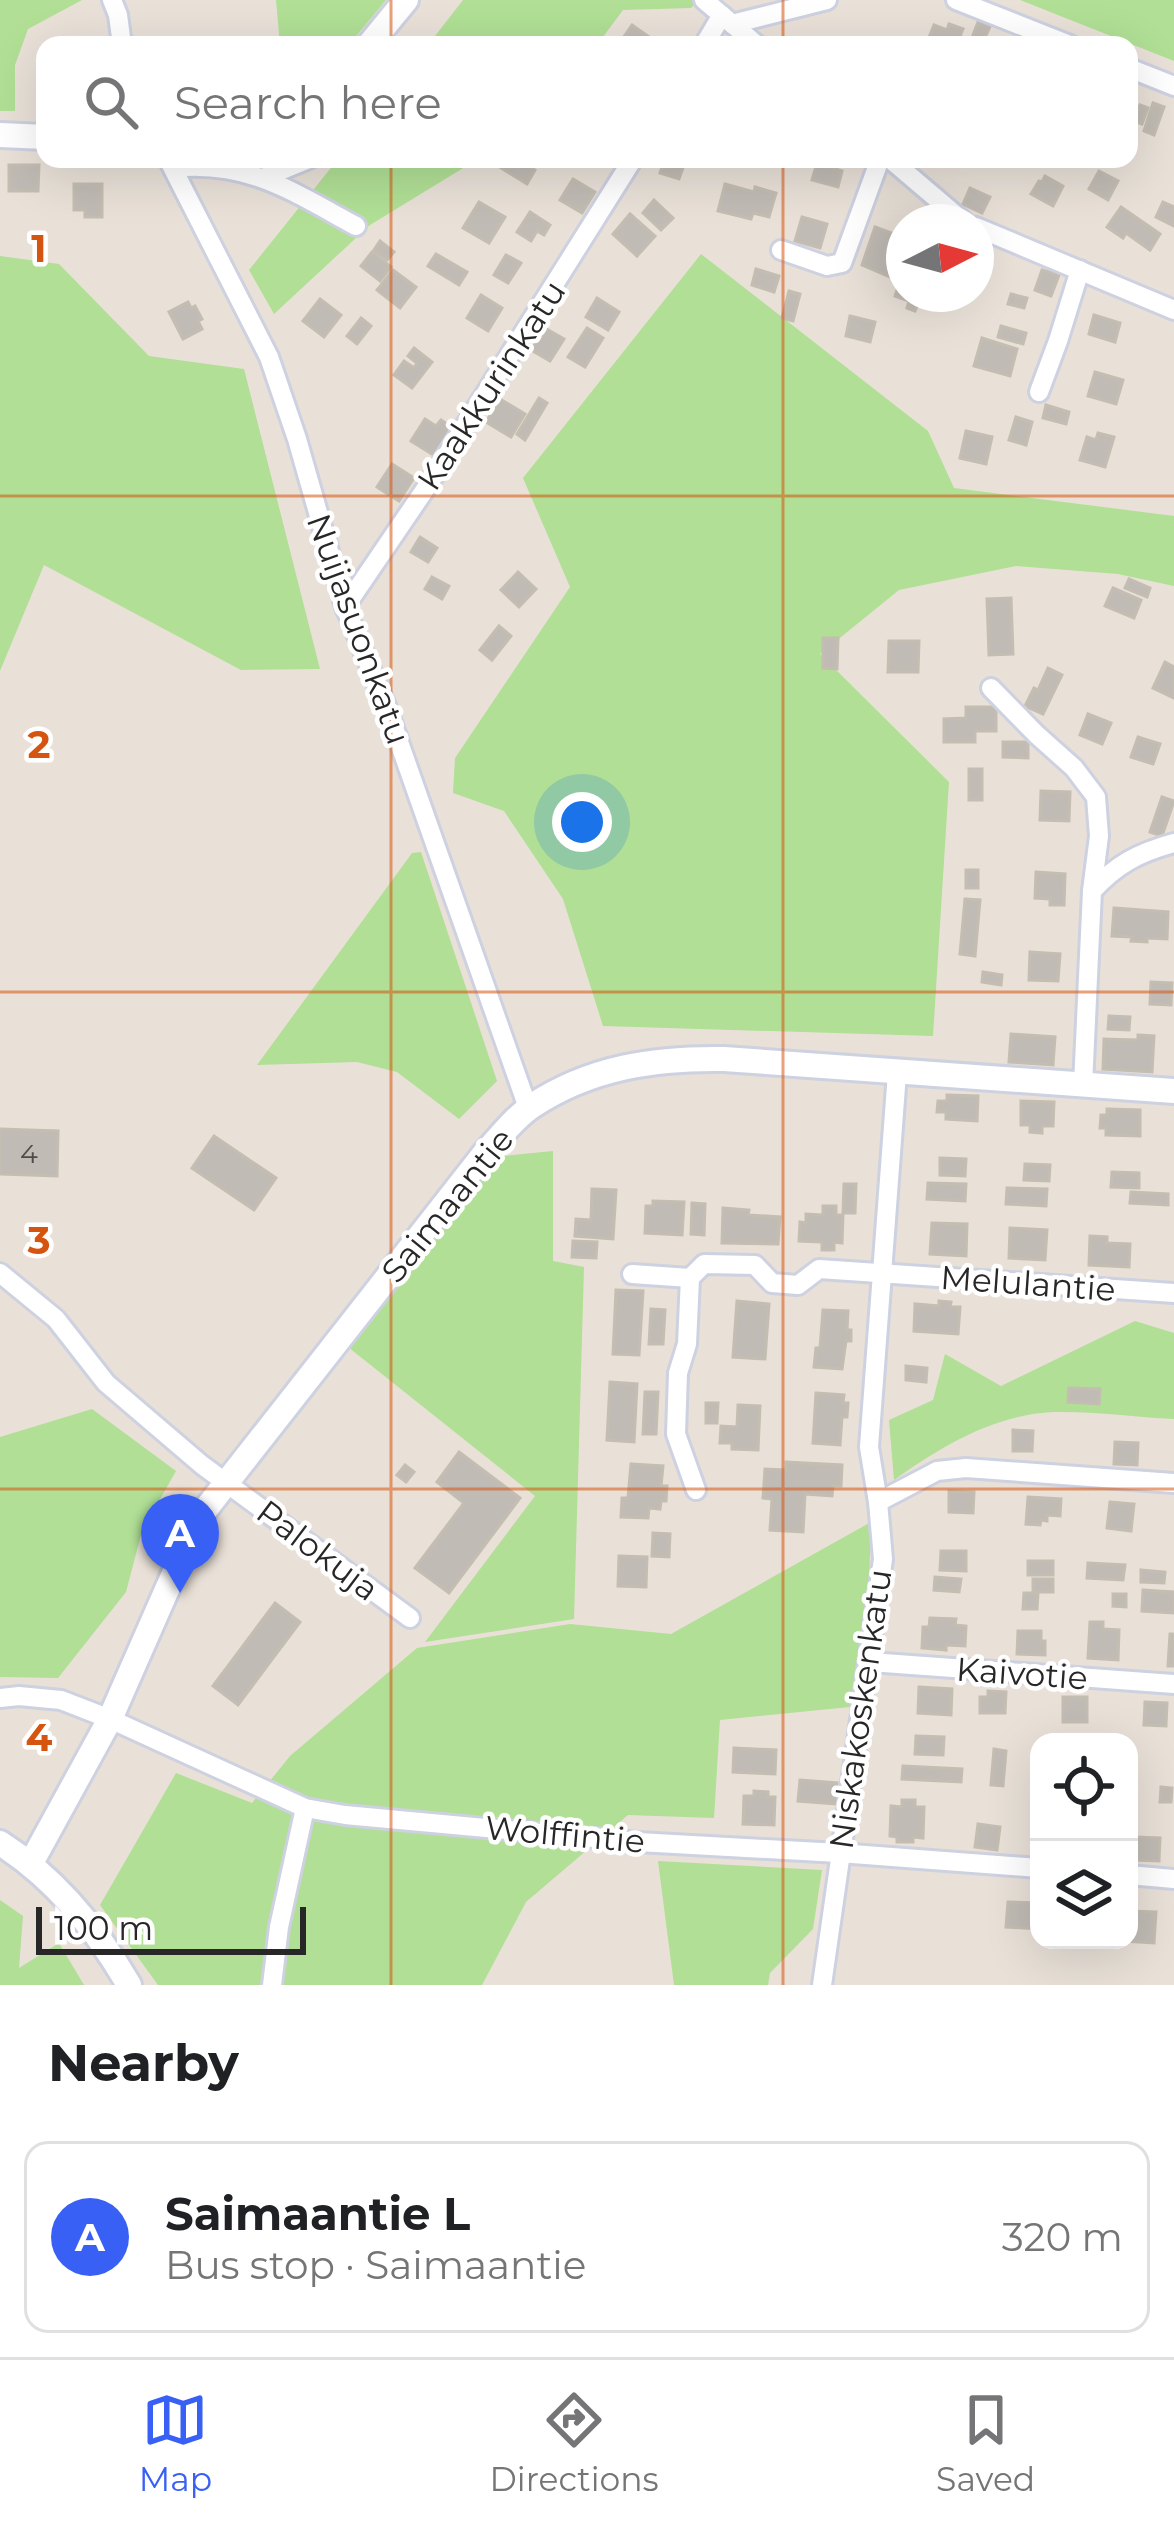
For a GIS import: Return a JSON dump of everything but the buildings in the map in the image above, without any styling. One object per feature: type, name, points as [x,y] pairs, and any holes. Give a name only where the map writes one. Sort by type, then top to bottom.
[{"type":"street","points":[[112,0],[121,36]]},
{"type":"street","points":[[376,36],[406,0]]},
{"type":"street","points":[[704,0],[747,36]]},
{"type":"street","points":[[712,36],[727,19],[827,0]]},
{"type":"street","points":[[956,0],[1047,36]]},
{"type":"street","points":[[1138,72],[1174,86]]},
{"type":"street","points":[[0,134],[36,136]]},
{"type":"street","name":"Nuijasuonkatu","points":[[173,168],[268,357],[345,607],[387,708],[528,1108]]},
{"type":"street","points":[[218,168],[265,177],[356,226]]},
{"type":"street","points":[[265,177],[288,168]]},
{"type":"street","name":"Kaakkurinkatu","points":[[345,607],[428,485],[627,168]]},
{"type":"street","points":[[781,250],[827,266],[842,263],[881,168]]},
{"type":"street","points":[[896,168],[941,204]]},
{"type":"street","points":[[994,234],[1174,310]]},
{"type":"street","points":[[1039,392],[1080,270]]},
{"type":"street","points":[[991,688],[1074,768],[1096,797],[1099,836],[1091,892],[1083,1085]]},
{"type":"street","points":[[1091,892],[1139,853],[1174,843]]},
{"type":"street","name":"Saimaantie","points":[[32,1863],[110,1719],[198,1519],[485,1154],[528,1108],[593,1075],[671,1059],[1174,1091]]},
{"type":"street","name":"Niskakoskenkatu","points":[[822,1985],[883,1559],[869,1447],[897,1073]]},
{"type":"street","name":"Melulantie","points":[[632,1274],[690,1278],[704,1264],[755,1265],[772,1283],[798,1285],[819,1269],[1174,1293]]},
{"type":"street","name":"Palokuja","points":[[0,1273],[56,1318],[106,1383],[202,1465],[410,1618]]},
{"type":"street","points":[[690,1278],[676,1434],[696,1490]]},
{"type":"street","points":[[878,1502],[937,1471],[966,1468],[1174,1483]]},
{"type":"street","name":"Kaivotie","points":[[870,1662],[1174,1684]]},
{"type":"street","name":"Wolffintie","points":[[0,1698],[61,1700],[305,1808],[345,1815],[638,1842],[1030,1867]]},
{"type":"street","points":[[272,1985],[279,1927],[305,1808]]},
{"type":"street","points":[[0,1843],[32,1863],[75,1906],[129,1985]]},
{"type":"street","points":[[1138,1876],[1174,1879]]},
{"type":"green space","points":[[0,0],[82,0],[28,29],[15,65],[15,111],[0,111]]},
{"type":"green space","points":[[276,0],[386,0],[356,36],[279,36]]},
{"type":"green space","points":[[463,0],[699,0],[691,8],[623,10],[604,36],[435,36]]},
{"type":"green space","points":[[1020,0],[1174,0],[1174,61],[1138,47],[1138,36],[1111,36]]},
{"type":"green space","points":[[331,168],[463,168],[370,225],[274,314],[249,270]]},
{"type":"green space","points":[[701,254],[928,431],[954,488],[1174,516],[1174,586],[1118,574],[1016,566],[899,590],[820,654],[949,782],[933,1036],[603,1026],[563,899],[504,811],[453,793],[455,758],[570,587],[523,478]]},
{"type":"green space","points":[[0,256],[59,264],[149,356],[244,369],[320,669],[241,670],[44,565],[0,671]]},
{"type":"green space","points":[[421,852],[497,1081],[459,1119],[397,1072],[357,1062],[257,1065],[412,853]]},
{"type":"green space","points":[[553,1151],[553,1261],[584,1267],[574,1619],[425,1642],[535,1496],[348,1347],[504,1156]]},
{"type":"green space","points":[[1135,1321],[1174,1333],[1174,1419],[1083,1412],[1031,1414],[969,1434],[894,1480],[889,1420],[933,1400],[945,1354],[1001,1386]]},
{"type":"green space","points":[[92,1409],[176,1471],[142,1531],[126,1592],[58,1678],[0,1677],[0,1437]]},
{"type":"green space","points":[[871,1522],[868,1617],[850,1707],[720,1720],[714,1818],[628,1815],[526,1902],[482,1985],[158,1985],[100,1905],[176,1773],[252,1803],[290,1756],[417,1648],[570,1624],[671,1634]]},
{"type":"green space","points":[[658,1861],[822,1870],[813,1929],[770,1973],[768,1985],[674,1985]]},
{"type":"green space","points":[[0,1900],[23,1916],[19,1968],[59,1943],[84,1985],[0,1985]]},
{"type":"place","name":"Saimaantie L","points":[[180,1593]]}]
